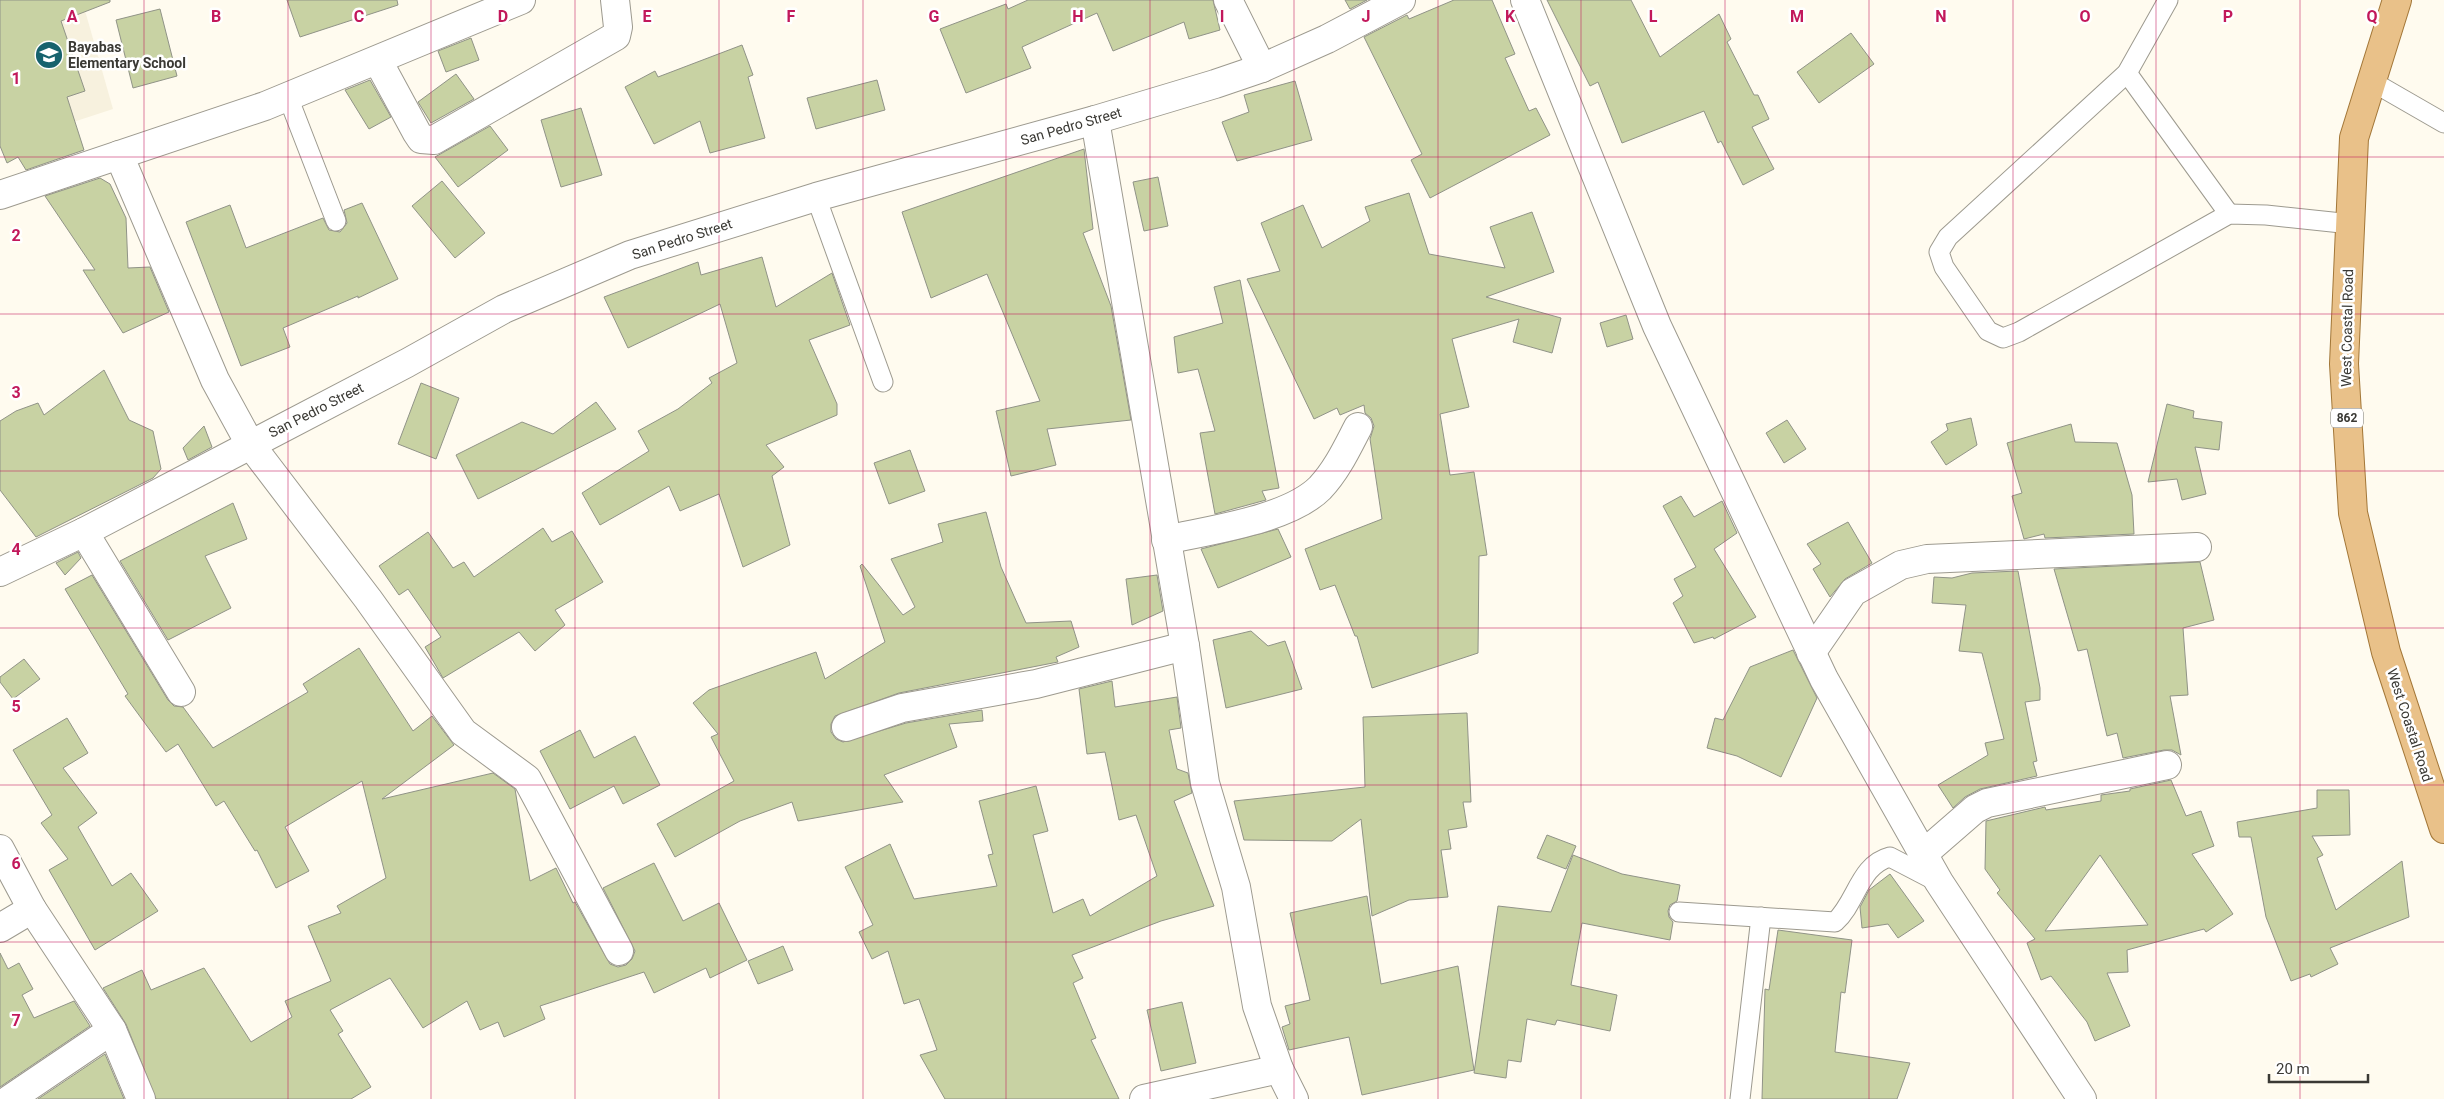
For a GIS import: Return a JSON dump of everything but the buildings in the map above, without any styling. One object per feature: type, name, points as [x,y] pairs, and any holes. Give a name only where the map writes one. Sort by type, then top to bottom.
[{"type":"main road","name":"West Coastal Road","points":[[2397,0],[2354,138],[2344,364],[2353,513],[2386,652],[2444,829]]},
{"type":"street","points":[[0,195],[288,97],[521,0]]},
{"type":"street","points":[[378,61],[421,139],[434,140],[616,36],[618,27],[615,0]]},
{"type":"street","points":[[1228,0],[1262,68]]},
{"type":"street","name":"San Pedro Street","points":[[0,572],[84,532],[408,363],[504,309],[630,255],[816,197],[1095,120],[1262,68],[1327,39],[1401,0]]},
{"type":"street","points":[[1525,0],[1657,326],[1811,652],[1922,855],[2082,1099]]},
{"type":"street","points":[[1095,120],[1185,646],[1205,783],[1236,887],[1256,1006],[1279,1069],[1294,1099]]},
{"type":"street","points":[[119,155],[215,380],[250,444],[368,599],[463,732],[527,779],[619,951]]},
{"type":"street","points":[[1166,540],[1272,515],[1302,500],[1319,489],[1336,468],[1358,427]]},
{"type":"street","points":[[84,532],[181,692]]},
{"type":"street","points":[[1811,652],[1853,592],[1901,565],[1927,559],[2197,547]]},
{"type":"street","points":[[846,726],[902,708],[1036,684],[1185,646]]},
{"type":"street","points":[[1922,855],[1976,809],[1987,803],[2167,765]]},
{"type":"street","points":[[0,848],[32,909],[112,1030],[141,1099]]},
{"type":"street","points":[[0,928],[32,909]]},
{"type":"street","points":[[10,1099],[112,1030]]},
{"type":"street","points":[[1144,1099],[1279,1069]]},
{"type":"lane","points":[[2168,0],[2127,73],[1948,237],[1939,252],[1944,267],[1988,332],[2003,338],[2019,332],[2229,214],[2281,216],[2351,224]]},
{"type":"lane","points":[[2127,73],[2229,214]]},
{"type":"lane","points":[[2371,81],[2444,123]]},
{"type":"lane","points":[[288,97],[336,221]]},
{"type":"lane","points":[[816,197],[883,382]]},
{"type":"lane","points":[[1680,912],[1836,922],[1845,913],[1868,869],[1878,860],[1890,857],[1939,882]]},
{"type":"lane","points":[[1740,1099],[1761,918]]},
{"type":"shaded area","name":"Bayabas Elementary School","points":[[0,0],[82,0],[113,109],[0,146]]},
{"type":"place","name":"Bayabas Elementary School","points":[[49,55]]}]
